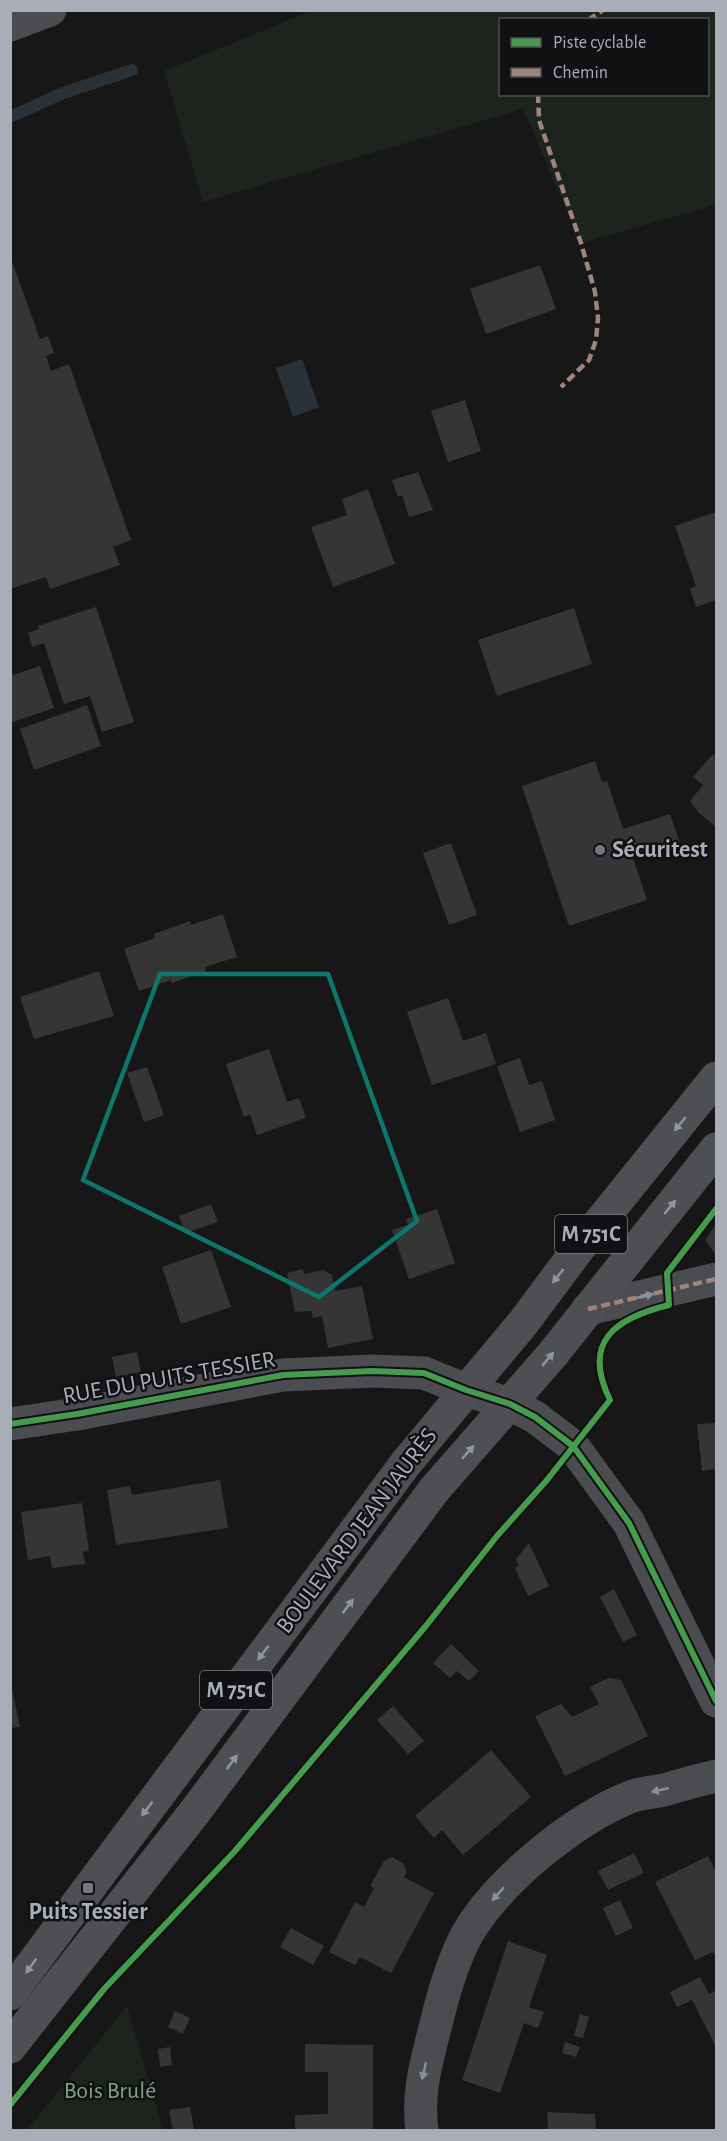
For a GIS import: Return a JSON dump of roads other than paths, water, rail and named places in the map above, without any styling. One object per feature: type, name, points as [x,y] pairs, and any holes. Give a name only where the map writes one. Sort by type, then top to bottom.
[{"type":"main road","name":"BOULEVARD JEAN JAURÈS","points":[[10,1994],[406,1463],[523,1323],[579,1248],[717,1078]]},
{"type":"main road","name":"BOULEVARD JEAN JAURÈS","points":[[10,2047],[197,1809],[434,1490],[552,1355],[717,1149]]},
{"type":"street","points":[[10,25],[50,10]]},
{"type":"street","points":[[588,1309],[717,1279]]},
{"type":"street","name":"RUE DU PUITS TESSIER","points":[[10,1424],[77,1414],[283,1375],[372,1371],[423,1373],[510,1404],[534,1417],[573,1446],[629,1523],[717,1701]]},
{"type":"street","points":[[422,2130],[419,2109],[422,2077],[444,1987],[464,1940],[484,1910],[504,1887],[545,1850],[605,1809],[633,1796],[717,1776]]},
{"type":"waterway","points":[[10,117],[63,93],[132,70]]},
{"type":"place","name":"Sécuritest","points":[[600,850]]},
{"type":"place","name":"Puits Tessier","points":[[88,1888]]},
{"type":"park label","name":"Bois Brulé","points":[[110,2091]]}]
